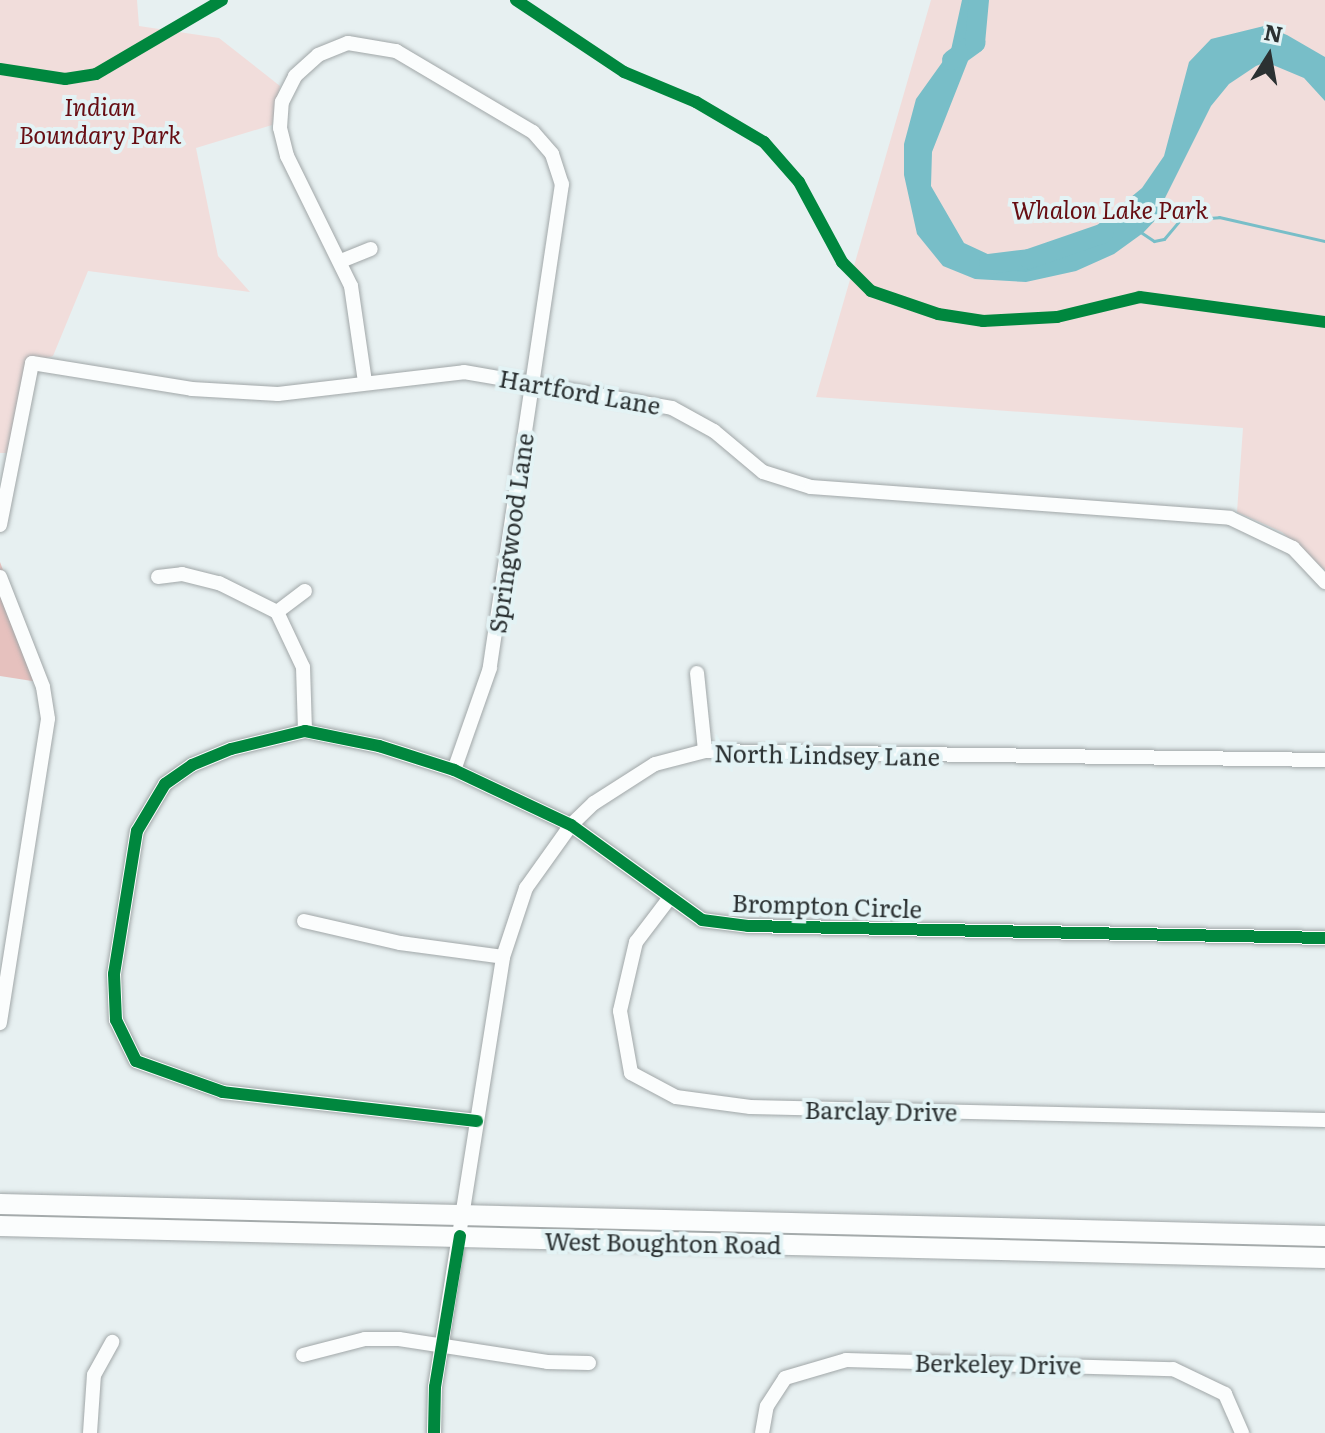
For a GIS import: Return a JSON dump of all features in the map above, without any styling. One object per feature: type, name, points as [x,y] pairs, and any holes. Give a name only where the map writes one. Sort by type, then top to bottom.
[{"type":"main road","name":"West Boughton Road","points":[[0,1204],[1325,1236]]},
{"type":"main road","name":"West Boughton Road","points":[[0,1226],[1325,1258]]},
{"type":"street","name":"Springwood Lane","points":[[365,382],[358,313],[341,261],[287,156],[280,115],[288,86],[305,64],[332,48],[363,43],[396,51],[533,132],[552,154],[561,201],[490,668],[454,770]]},
{"type":"street","points":[[341,261],[371,249]]},
{"type":"street","name":"Hartford Lane","points":[[0,525],[32,363],[192,389],[278,394],[464,372],[672,408],[714,431],[763,472],[811,487],[1230,518],[1293,548],[1325,582]]},
{"type":"street","points":[[158,577],[182,574],[219,583],[277,612],[303,667],[305,731]]},
{"type":"street","points":[[0,577],[43,687],[48,719],[0,1023]]},
{"type":"street","points":[[277,612],[305,591]]},
{"type":"street","points":[[697,673],[705,751]]},
{"type":"street","name":"Brompton Circle","points":[[477,1121],[223,1092],[136,1061],[116,1020],[114,974],[137,831],[147,808],[165,784],[192,765],[231,749],[305,731],[379,746],[454,770],[571,825],[614,853],[668,900],[702,920],[748,926],[1325,938]]},
{"type":"street","name":"North Lindsey Lane","points":[[460,1236],[503,957],[526,888],[571,825],[617,786],[655,764],[705,751],[1325,760]]},
{"type":"street","name":"Barclay Drive","points":[[668,900],[636,942],[620,1011],[631,1073],[676,1097],[750,1107],[1325,1120]]},
{"type":"street","points":[[304,921],[400,943],[503,957]]},
{"type":"street","points":[[434,1433],[442,1345],[460,1236]]},
{"type":"street","points":[[303,1355],[365,1339],[442,1345],[547,1362],[589,1363]]},
{"type":"street","points":[[90,1433],[94,1375],[112,1342]]},
{"type":"street","name":"Berkeley Drive","points":[[762,1433],[767,1406],[785,1378],[846,1360],[1173,1369],[1225,1394],[1242,1433]]},
{"type":"green space","name":"Indian Boundary Park","points":[[0,0],[137,0],[139,26],[219,38],[280,86],[272,125],[196,148],[218,256],[250,292],[88,271],[53,356],[32,363],[14,453],[0,453]]},
{"type":"green space","name":"Whalon Lake Park","points":[[931,0],[1325,0],[1325,570],[1282,532],[1237,512],[1243,428],[816,397]]},
{"type":"shaded area","points":[[0,562],[45,683],[0,676]]},
{"type":"water","points":[[962,0],[979,0],[975,43],[932,152],[931,186],[964,243],[1007,263],[1078,241],[1142,188],[1164,156],[1189,62],[1211,39],[1264,26],[1287,35],[1325,57],[1325,101],[1304,78],[1266,62],[1256,66],[1229,84],[1211,106],[1161,206],[1162,213],[1143,233],[1114,254],[1076,271],[1026,282],[975,279],[943,266],[917,234],[904,175],[904,144],[916,99],[951,50]]},
{"type":"waterway","points":[[952,60],[975,43],[979,0]]},
{"type":"waterway","points":[[1139,231],[1154,241],[1164,239],[1180,220],[1219,217],[1325,241]]},
{"type":"waterway","points":[[989,264],[1029,259],[1104,233]]},
{"type":"cycle path","points":[[0,69],[65,79],[96,74],[222,0]]},
{"type":"cycle path","points":[[516,0],[624,72],[696,102],[764,142],[799,182],[842,262],[871,291],[938,314],[983,321],[1057,317],[1140,297],[1325,322]]},
{"type":"cycle path","points":[[477,1121],[223,1092],[136,1061],[116,1020],[114,974],[137,831],[165,784],[192,765],[231,749],[305,731],[379,746],[454,770],[571,825],[702,920],[748,926],[1325,938]]},
{"type":"cycle path","points":[[434,1433],[435,1387],[460,1236]]}]
